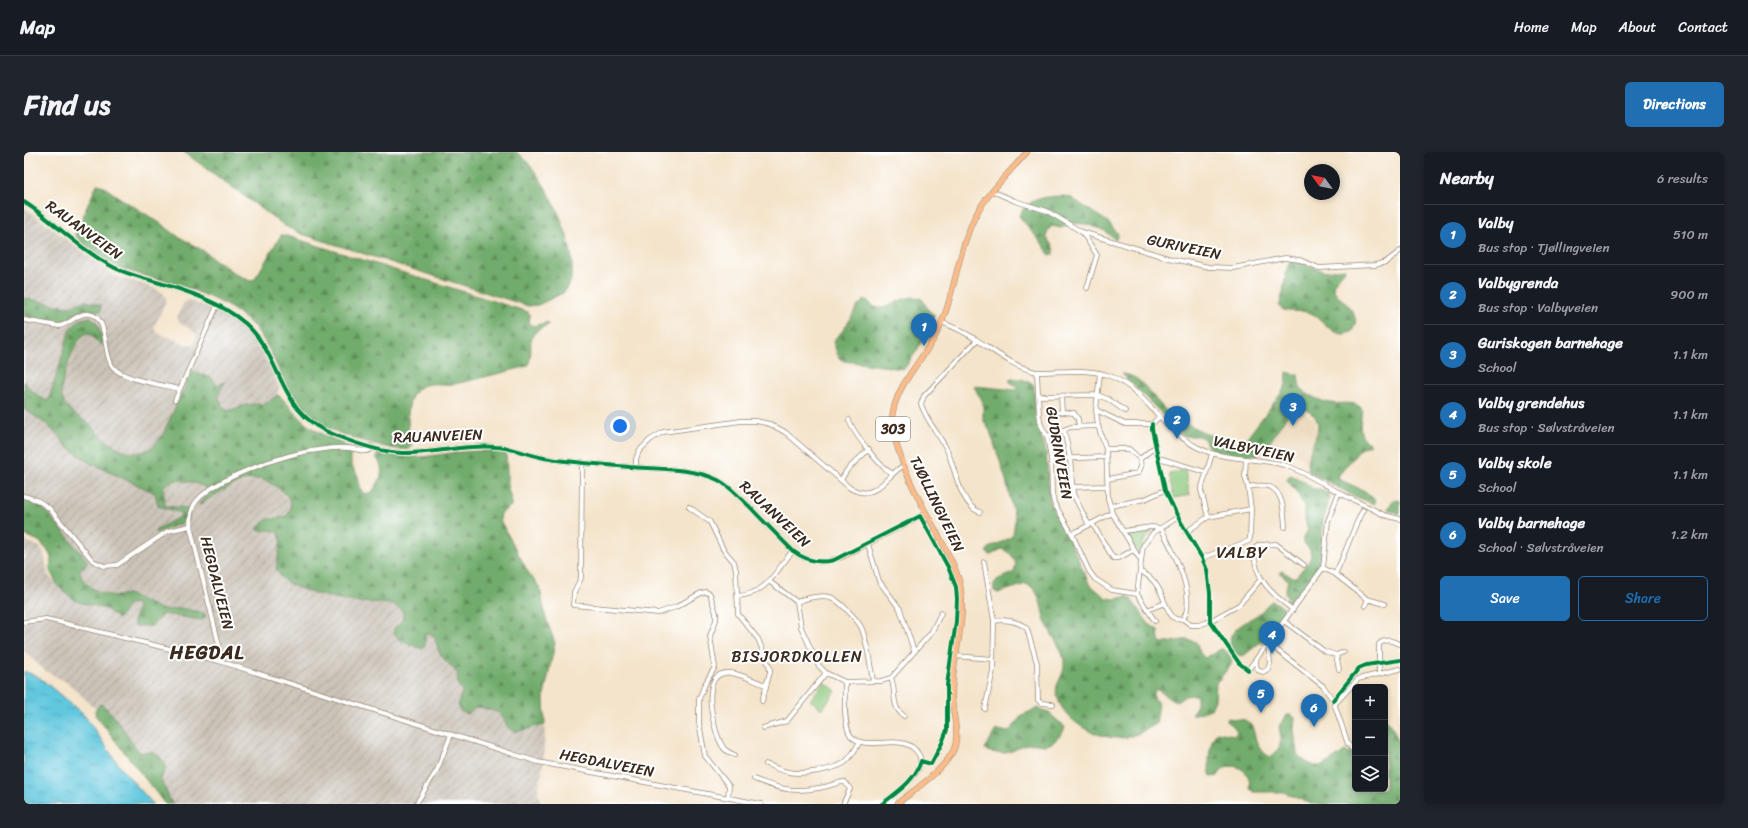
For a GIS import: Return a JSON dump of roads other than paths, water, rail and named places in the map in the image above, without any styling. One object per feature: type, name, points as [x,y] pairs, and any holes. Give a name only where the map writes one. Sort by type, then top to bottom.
[{"type":"main road","name":"TJØLLINGVEIEN","points":[[897,804],[940,767],[953,750],[956,735],[952,696],[955,656],[963,606],[960,585],[952,564],[903,466],[893,429],[894,404],[900,391],[927,350],[941,322],[969,232],[978,211],[992,191],[1027,152]]},
{"type":"main road","name":"RAUANVEIEN","points":[[24,202],[114,268],[178,288],[241,320],[266,349],[288,397],[306,418],[328,433],[371,446],[404,453],[470,447],[498,447],[543,458],[701,474],[719,481],[731,489],[793,551],[809,560],[826,562],[842,557],[926,513]]},
{"type":"street","name":"GURIVEIEN","points":[[992,191],[1015,201],[1047,211],[1082,232],[1168,258],[1209,267],[1233,268],[1285,258],[1300,260],[1320,268],[1368,265],[1386,262],[1400,251]]},
{"type":"street","points":[[1082,232],[1097,255],[1087,288]]},
{"type":"street","points":[[175,400],[216,306]]},
{"type":"street","points":[[24,320],[58,326],[64,325],[84,314],[94,315],[98,317],[102,324],[110,362],[117,371],[128,376],[180,389]]},
{"type":"street","name":"VALBYVEIEN","points":[[941,322],[962,331],[1017,366],[1037,372],[1100,373],[1113,377],[1129,387],[1181,438],[1212,454],[1272,462],[1292,468],[1384,515],[1400,519]]},
{"type":"street","points":[[977,340],[924,396],[921,404],[946,449],[958,484],[971,507],[980,512]]},
{"type":"street","name":"GUDRINVEIEN","points":[[1037,372],[1039,414],[1041,425],[1047,436],[1051,459],[1052,494],[1054,503],[1072,534],[1089,570],[1099,583],[1112,590],[1136,594]]},
{"type":"street","points":[[1100,373],[1096,395],[1096,410],[1098,426],[1106,449],[1108,479],[1106,486],[1112,513],[1141,561]]},
{"type":"street","points":[[1038,396],[1096,395],[1113,402],[1125,411]]},
{"type":"street","points":[[1061,396],[1062,412]]},
{"type":"street","points":[[1096,410],[1125,424],[1152,424],[1159,417]]},
{"type":"street","points":[[1055,413],[1074,413],[1080,426]]},
{"type":"street","points":[[849,420],[853,429],[880,464],[892,473]]},
{"type":"street","points":[[636,467],[636,459],[639,451],[650,440],[663,432],[741,421],[756,421],[770,424],[785,432],[854,490],[864,492],[876,489],[883,485],[892,473],[903,466]]},
{"type":"street","points":[[1047,436],[1071,427],[1098,426]]},
{"type":"street","points":[[1064,430],[1070,458],[1073,494],[1113,558],[1119,558],[1133,550]]},
{"type":"street","points":[[190,526],[190,516],[194,506],[200,497],[218,484],[258,467],[296,454],[318,450],[351,448],[366,452],[370,450],[371,446]]},
{"type":"street","points":[[1140,459],[1156,446]]},
{"type":"street","points":[[841,480],[847,470],[869,449]]},
{"type":"street","points":[[1106,449],[1129,449],[1140,459],[1141,467],[1138,473],[1108,479]]},
{"type":"street","points":[[1208,517],[1201,490],[1212,454]]},
{"type":"street","points":[[1051,459],[1106,457]]},
{"type":"street","points":[[1159,458],[1206,472]]},
{"type":"street","points":[[1202,558],[1249,541],[1251,509],[1245,476],[1246,459]]},
{"type":"street","points":[[582,462],[581,578],[574,592],[573,605],[658,612],[676,607],[703,592],[710,594],[716,617],[710,636],[715,668],[705,684],[699,699],[699,723],[705,756],[729,786],[728,798]]},
{"type":"street","points":[[1072,487],[1106,486]]},
{"type":"street","points":[[1248,487],[1269,486],[1274,488],[1279,496],[1284,510],[1285,527]]},
{"type":"street","points":[[1111,506],[1146,500],[1165,490]]},
{"type":"street","points":[[1248,670],[1324,568],[1328,521],[1339,492]]},
{"type":"street","name":"HEGDALVEIEN","points":[[24,496],[37,500],[49,508],[93,561],[104,566],[117,565],[168,531],[190,526],[220,645],[219,661]]},
{"type":"street","points":[[689,507],[710,522],[723,549],[734,562],[736,570],[738,614],[758,639],[768,662],[770,672],[762,701]]},
{"type":"street","points":[[1186,532],[1208,517],[1251,509]]},
{"type":"street","points":[[1335,574],[1363,510]]},
{"type":"street","points":[[1072,534],[1112,513]]},
{"type":"street","points":[[1155,621],[1136,594],[1141,561],[1146,542],[1153,533],[1178,517]]},
{"type":"street","points":[[1124,532],[1151,527],[1161,528]]},
{"type":"street","points":[[1161,528],[1178,560],[1186,583],[1186,614],[1183,619]]},
{"type":"street","points":[[868,544],[879,581],[900,609],[914,651]]},
{"type":"street","points":[[1293,610],[1274,596],[1261,579],[1255,565],[1254,549],[1260,545],[1276,544],[1304,565]]},
{"type":"street","points":[[737,596],[748,594],[770,582],[793,551]]},
{"type":"street","points":[[984,562],[994,621],[991,683],[985,709]]},
{"type":"street","points":[[1324,568],[1335,574],[1368,599],[1385,604]]},
{"type":"street","points":[[1140,572],[1148,576],[1156,584],[1162,593],[1172,617],[1177,620],[1183,619],[1191,625],[1199,625],[1210,621],[1239,605],[1261,579]]},
{"type":"street","points":[[770,582],[797,602],[801,628],[818,665],[826,673],[845,682],[881,681],[891,678],[931,633],[941,613]]},
{"type":"street","points":[[797,602],[822,597],[832,598],[856,619],[863,631],[873,681]]},
{"type":"street","points":[[1365,606],[1368,599]]},
{"type":"street","points":[[1147,610],[1165,603]]},
{"type":"street","name":"HEGDALVEIEN","points":[[24,622],[46,619],[219,661],[545,764],[761,804]]},
{"type":"street","points":[[994,621],[1003,620],[1016,623],[1024,625],[1027,629],[1037,663],[1038,700],[1042,703],[1053,704]]},
{"type":"street","points":[[1284,621],[1324,651],[1336,655],[1344,652]]},
{"type":"street","points":[[1379,673],[1379,644],[1385,640],[1400,644]]},
{"type":"street","points":[[1256,658],[1257,669],[1263,672],[1267,670],[1270,663],[1268,643]]},
{"type":"street","points":[[1268,643],[1323,686],[1335,704],[1348,744],[1352,749]]},
{"type":"street","points":[[1336,655],[1339,669]]},
{"type":"street","points":[[955,656],[993,659]]},
{"type":"street","points":[[1335,704],[1358,678],[1400,669]]},
{"type":"street","points":[[735,756],[726,751],[721,745],[710,711],[710,700],[714,683],[721,675],[728,673],[766,685]]},
{"type":"street","points":[[763,728],[787,721],[826,673]]},
{"type":"street","points":[[891,678],[896,707],[898,712],[904,716]]},
{"type":"street","points":[[845,682],[848,729],[852,737],[859,743],[892,742],[903,744],[916,752],[920,757],[920,765],[912,778],[902,789],[882,804]]},
{"type":"street","points":[[416,804],[436,770],[451,735]]},
{"type":"street","points":[[766,764],[782,771],[795,773],[835,767],[848,760],[859,743]]},
{"type":"street","points":[[754,779],[775,788],[798,791],[845,782],[850,789],[843,804]]},
{"type":"water","points":[[24,671],[39,677],[84,715],[121,768],[153,804],[24,804]]},
{"type":"place","name":"Valby","points":[[924,346]]},
{"type":"place","name":"Guriskogen barnehage","points":[[1293,426]]},
{"type":"place","name":"Valbygrenda","points":[[1177,439]]},
{"type":"place","name":"Valby grendehus","points":[[1272,654]]},
{"type":"place","name":"Valby skole","points":[[1261,713]]},
{"type":"place","name":"Valby barnehage","points":[[1314,727]]},
{"type":"district","name":"VALBY","points":[[1242,552]]},
{"type":"district","name":"HEGDAL","points":[[207,652]]},
{"type":"district","name":"BISJORDKOLLEN","points":[[797,656]]}]
